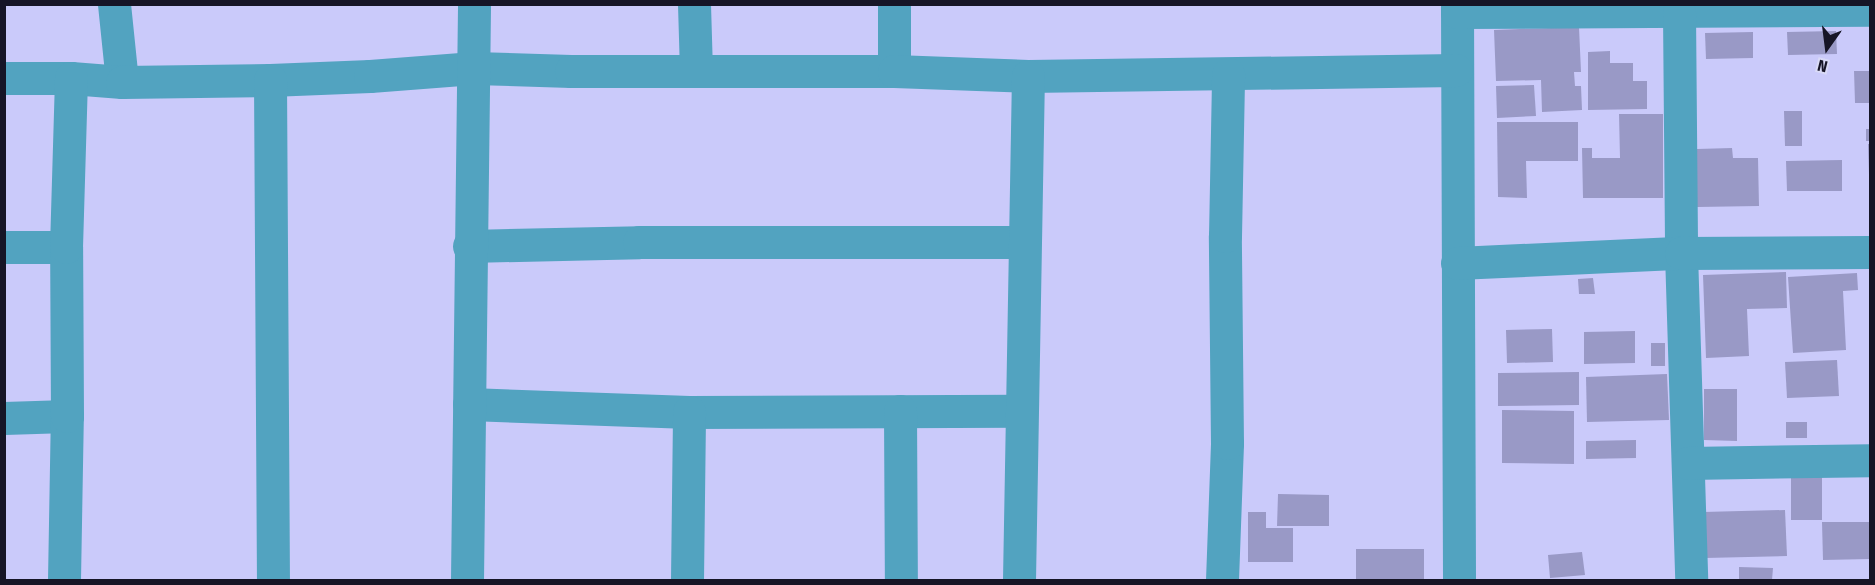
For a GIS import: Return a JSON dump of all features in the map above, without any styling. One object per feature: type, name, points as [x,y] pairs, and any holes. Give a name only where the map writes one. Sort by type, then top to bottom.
[{"type":"street","points":[[114,4],[122,82]]},
{"type":"street","points":[[467,580],[469,246],[474,4]]},
{"type":"street","points":[[694,4],[696,70]]},
{"type":"street","points":[[894,4],[894,71]]},
{"type":"street","points":[[1459,580],[1457,8],[1679,12],[1870,10]]},
{"type":"street","points":[[1679,12],[1681,253],[1690,580]]},
{"type":"street","points":[[4,78],[71,78],[122,82],[270,80],[369,76],[474,68],[894,71],[1028,76],[1456,70]]},
{"type":"street","points":[[1222,580],[1227,443],[1225,236],[1228,74]]},
{"type":"street","points":[[1018,580],[1028,76]]},
{"type":"street","points":[[64,580],[67,416],[66,247],[71,78]]},
{"type":"street","points":[[270,80],[273,580]]},
{"type":"street","points":[[469,246],[639,242],[1023,242]]},
{"type":"street","points":[[4,247],[66,247]]},
{"type":"street","points":[[1457,263],[1681,253],[1870,252]]},
{"type":"street","points":[[469,404],[689,412],[1021,411]]},
{"type":"street","points":[[900,411],[902,580]]},
{"type":"street","points":[[687,580],[689,412]]},
{"type":"street","points":[[4,418],[67,416]]},
{"type":"street","points":[[1688,463],[1870,460]]},
{"type":"building","points":[[1579,27],[1581,72],[1574,72],[1575,86],[1581,86],[1582,110],[1542,112],[1541,80],[1496,81],[1494,30]]},
{"type":"building","points":[[1836,31],[1837,54],[1788,55],[1787,32]]},
{"type":"building","points":[[1753,32],[1753,58],[1706,59],[1705,33]]},
{"type":"building","points":[[1610,51],[1610,63],[1633,63],[1633,81],[1647,81],[1647,109],[1588,110],[1588,52]]},
{"type":"building","points":[[1854,71],[1870,71],[1870,103],[1855,103]]},
{"type":"building","points":[[1534,85],[1536,116],[1497,118],[1496,86]]},
{"type":"building","points":[[1784,111],[1802,111],[1802,146],[1785,146]]},
{"type":"building","points":[[1619,114],[1663,114],[1663,198],[1583,198],[1582,148],[1592,148],[1592,158],[1620,158]]},
{"type":"building","points":[[1497,122],[1578,122],[1578,161],[1526,161],[1527,198],[1498,197]]},
{"type":"building","points":[[1866,129],[1870,129],[1870,141],[1866,141]]},
{"type":"building","points":[[1868,144],[1870,144],[1870,174],[1869,174]]},
{"type":"building","points":[[1732,148],[1733,158],[1758,158],[1759,206],[1697,207],[1697,149]]},
{"type":"building","points":[[1842,160],[1842,191],[1787,191],[1786,161]]},
{"type":"building","points":[[1786,272],[1787,308],[1747,309],[1749,356],[1706,358],[1703,275]]},
{"type":"building","points":[[1857,273],[1858,290],[1843,291],[1846,350],[1793,353],[1788,277]]},
{"type":"building","points":[[1593,278],[1595,294],[1579,294],[1578,279]]},
{"type":"building","points":[[1552,329],[1553,362],[1507,363],[1506,330]]},
{"type":"building","points":[[1635,331],[1635,363],[1584,364],[1584,332]]},
{"type":"building","points":[[1651,343],[1665,343],[1665,366],[1651,366]]},
{"type":"building","points":[[1837,360],[1839,396],[1787,398],[1785,362]]},
{"type":"building","points":[[1579,372],[1579,405],[1498,406],[1498,373]]},
{"type":"building","points":[[1667,374],[1669,420],[1587,422],[1586,377]]},
{"type":"building","points":[[1704,389],[1737,389],[1737,441],[1704,440]]},
{"type":"building","points":[[1502,410],[1574,411],[1574,464],[1502,463]]},
{"type":"building","points":[[1786,422],[1807,422],[1807,438],[1786,438]]},
{"type":"building","points":[[1636,440],[1636,458],[1586,459],[1586,441]]},
{"type":"building","points":[[1791,477],[1822,477],[1822,520],[1791,520]]},
{"type":"building","points":[[1278,494],[1329,495],[1329,526],[1277,526]]},
{"type":"building","points":[[1785,510],[1787,556],[1705,558],[1703,512]]},
{"type":"building","points":[[1248,512],[1266,512],[1266,528],[1293,528],[1293,562],[1248,562]]},
{"type":"building","points":[[1822,522],[1869,522],[1870,559],[1823,560]]},
{"type":"building","points":[[1356,549],[1424,549],[1424,580],[1356,580]]},
{"type":"building","points":[[1582,552],[1585,575],[1550,578],[1548,555]]},
{"type":"building","points":[[1739,567],[1773,568],[1772,580],[1739,580]]}]
